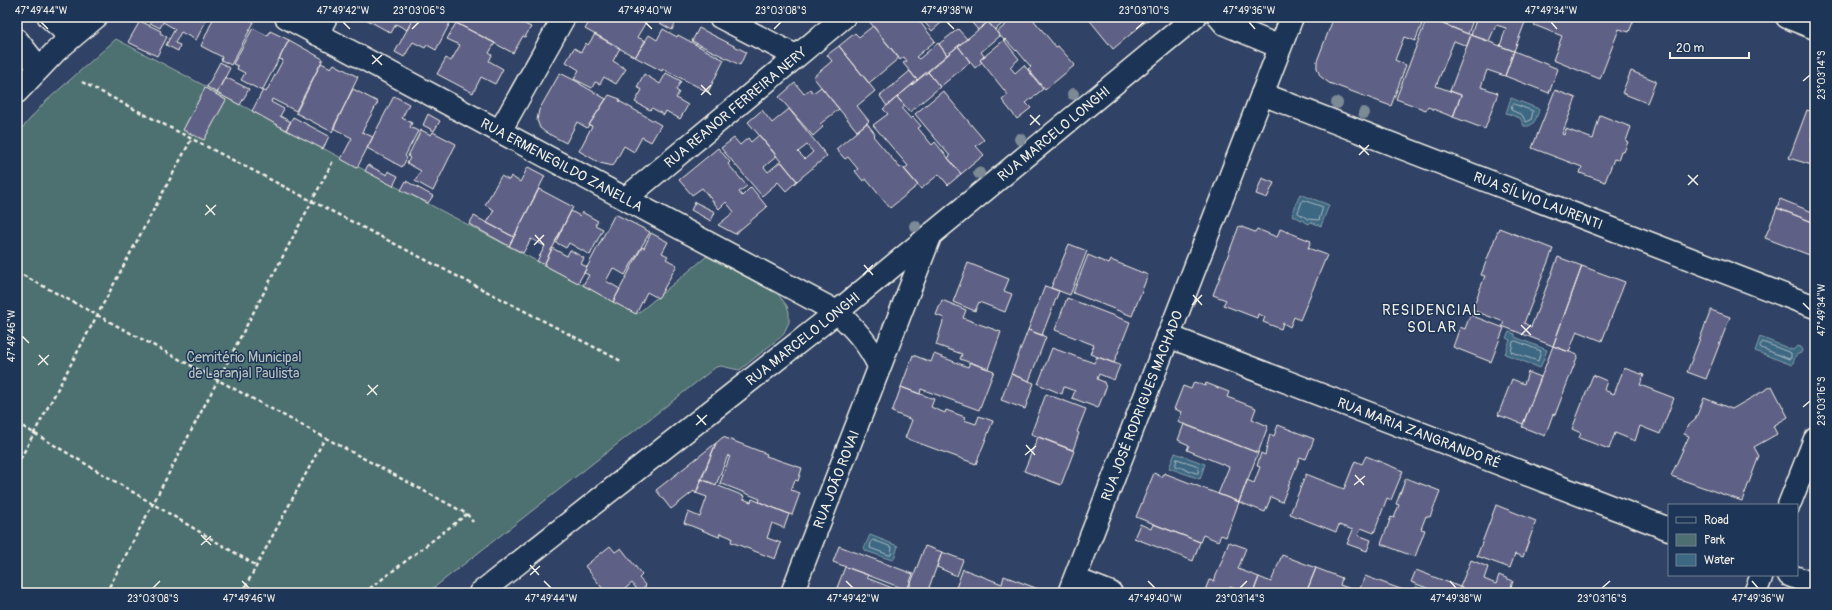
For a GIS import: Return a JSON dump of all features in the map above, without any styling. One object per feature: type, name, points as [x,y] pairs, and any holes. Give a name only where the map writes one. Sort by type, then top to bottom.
[{"type":"street","points":[[50,17],[71,38]]},
{"type":"street","points":[[17,92],[39,68],[96,17]]},
{"type":"street","name":"RUA ERMENEGILDO ZANELLA","points":[[286,17],[322,25],[500,131],[837,312]]},
{"type":"street","points":[[500,131],[564,17]]},
{"type":"street","points":[[720,17],[796,56]]},
{"type":"street","name":"RUA REANOR FERREIRA NERY","points":[[626,198],[844,17]]},
{"type":"street","name":"RUA MARCELO LONGHI","points":[[480,593],[837,312],[1195,17]]},
{"type":"street","points":[[1219,17],[1225,24],[1280,47]]},
{"type":"street","name":"RUA JOSÉ RODRIGUES MACHADO","points":[[1072,586],[1292,17]]},
{"type":"street","points":[[1787,17],[1815,28]]},
{"type":"street","points":[[17,40],[39,68]]},
{"type":"street","name":"RUA SÍLVIO LAURENTI","points":[[1262,94],[1815,308]]},
{"type":"street","name":"RUA JOÃO ROVAI","points":[[792,593],[931,233]]},
{"type":"street","points":[[837,312],[854,328],[869,346],[879,366]]},
{"type":"street","name":"RUA MARIA ZANGRANDO RÉ","points":[[1168,336],[1668,529]]},
{"type":"street","points":[[1789,504],[1815,439]]},
{"type":"street","points":[[1755,593],[1762,576]]},
{"type":"street","points":[[1792,576],[1815,585]]},
{"type":"street","points":[[1072,586],[1111,593]]},
{"type":"path","points":[[82,82],[621,361]]},
{"type":"path","points":[[17,465],[192,138]]},
{"type":"path","points":[[106,593],[333,161]]},
{"type":"path","points":[[17,272],[466,514],[473,522]]},
{"type":"path","points":[[17,423],[257,566]]},
{"type":"path","points":[[242,593],[325,438]]},
{"type":"path","points":[[364,593],[466,514]]},
{"type":"green space","name":"Cemitério Municipal de Laranjal Paulista","points":[[116,39],[637,314],[707,256],[778,294],[787,306],[789,312],[789,322],[783,335],[741,369],[739,370],[721,366],[716,367],[427,593],[17,593],[17,134],[44,103]]},
{"type":"water","points":[[1511,98],[1539,109],[1533,124],[1524,126],[1520,118],[1506,113]]},
{"type":"water","points":[[1300,194],[1329,205],[1321,226],[1311,222],[1309,224],[1292,215]]},
{"type":"water","points":[[1509,332],[1515,334],[1515,337],[1547,350],[1540,368],[1505,354],[1510,340],[1506,338]]},
{"type":"water","points":[[1760,337],[1793,350],[1797,346],[1800,347],[1802,350],[1801,353],[1796,355],[1792,365],[1755,351]]},
{"type":"water","points":[[1175,453],[1205,464],[1200,479],[1169,468]]},
{"type":"water","points":[[870,535],[898,546],[894,559],[892,560],[866,551],[864,548]]},
{"type":"building","points":[[153,17],[208,17],[196,40],[181,32],[175,43],[180,45],[178,51],[166,45],[175,29],[163,22],[160,28],[150,23]]},
{"type":"building","points":[[214,17],[244,17],[254,22],[231,65],[221,60],[222,57],[201,46]]},
{"type":"building","points":[[362,17],[414,17],[407,30],[396,24],[391,33]]},
{"type":"building","points":[[414,17],[444,17],[451,21],[436,50],[427,45],[425,48],[413,42],[404,57],[395,52]]},
{"type":"building","points":[[459,17],[516,17],[515,19],[531,27],[525,37],[523,36],[513,53],[456,23]]},
{"type":"building","points":[[592,17],[649,17],[637,37],[646,41],[635,57],[585,29]]},
{"type":"building","points":[[661,17],[678,17],[672,30],[658,22]]},
{"type":"building","points":[[873,17],[916,17],[935,41],[916,57],[919,59],[938,43],[947,55],[917,80],[903,63],[907,61],[904,57],[900,60],[869,21]]},
{"type":"building","points":[[920,17],[948,17],[932,31]]},
{"type":"building","points":[[967,17],[994,17],[978,30]]},
{"type":"building","points":[[994,17],[1010,17],[995,30],[988,22]]},
{"type":"building","points":[[1015,17],[1031,17],[1056,47],[1058,46],[1075,65],[1045,90],[1028,69],[1031,67],[1017,50],[1016,51],[997,32]]},
{"type":"building","points":[[1087,17],[1139,17],[1144,23],[1113,49]]},
{"type":"building","points":[[1139,17],[1152,17],[1144,23]]},
{"type":"building","points":[[1334,17],[1425,17],[1415,41],[1404,37],[1395,60],[1406,65],[1391,106],[1329,83],[1320,76],[1317,68],[1317,61]]},
{"type":"building","points":[[1427,17],[1474,17],[1468,34]]},
{"type":"building","points":[[1477,17],[1527,17],[1514,51],[1500,46],[1506,28],[1496,25],[1489,41],[1471,35]]},
{"type":"building","points":[[1536,17],[1635,17],[1629,32],[1619,29],[1600,79],[1553,60],[1562,36],[1534,25]]},
{"type":"building","points":[[1427,18],[1471,35],[1467,46],[1454,41],[1436,86],[1461,95],[1453,117],[1428,107],[1426,110],[1396,99]]},
{"type":"building","points":[[140,21],[161,31],[160,33],[167,37],[157,56],[128,42]]},
{"type":"building","points":[[988,22],[1000,36],[981,52],[984,56],[980,60],[982,62],[975,68],[958,46]]},
{"type":"building","points":[[456,23],[495,43],[489,53],[492,55],[489,61],[503,69],[495,84],[481,77],[473,93],[437,74],[446,58],[451,61],[460,45],[447,39]]},
{"type":"building","points":[[873,26],[899,58],[869,83],[839,46],[855,33],[859,37]]},
{"type":"building","points":[[253,28],[268,36],[270,31],[289,40],[262,91],[241,80],[245,73],[237,69],[238,66],[233,64]]},
{"type":"building","points":[[699,28],[746,52],[740,65],[692,41]]},
{"type":"building","points":[[663,29],[677,37],[678,35],[724,60],[708,92],[663,69],[662,71],[635,57],[649,35],[657,40]]},
{"type":"building","points":[[958,29],[967,39],[947,55],[939,44]]},
{"type":"building","points":[[595,34],[620,48],[613,61],[626,69],[616,84],[604,77],[600,84],[595,82],[592,88],[574,79],[579,70],[566,62],[574,48],[581,52],[586,43],[588,45]]},
{"type":"building","points":[[1471,35],[1514,51],[1505,76],[1487,70],[1481,87],[1498,93],[1485,129],[1453,117],[1461,95],[1450,91]]},
{"type":"building","points":[[289,40],[323,59],[296,111],[272,99],[271,102],[284,109],[280,116],[291,122],[286,130],[252,111],[263,90],[266,92],[283,60],[279,59]]},
{"type":"building","points":[[1004,40],[1019,59],[1010,67],[1015,73],[1024,65],[1043,89],[1026,103],[1031,108],[1017,119],[1002,100],[1008,95],[980,60]]},
{"type":"building","points":[[839,46],[875,91],[857,106],[869,121],[857,131],[813,77],[832,61],[827,55]]},
{"type":"building","points":[[958,46],[970,62],[940,87],[928,72]]},
{"type":"building","points":[[1514,51],[1558,69],[1549,93],[1505,76]]},
{"type":"building","points":[[220,62],[230,68],[217,93],[207,87]]},
{"type":"building","points":[[321,63],[331,68],[334,64],[358,77],[332,132],[296,113]]},
{"type":"building","points":[[910,71],[917,80],[887,106],[880,96]]},
{"type":"building","points":[[1631,71],[1656,81],[1647,103],[1622,93]]},
{"type":"building","points":[[928,72],[940,87],[910,112],[897,97]]},
{"type":"building","points":[[560,73],[606,99],[587,128],[577,122],[566,143],[545,132],[540,128],[537,120],[539,110]]},
{"type":"building","points":[[666,73],[681,81],[676,90],[679,92],[676,98],[688,105],[680,119],[666,111],[664,115],[652,108],[650,110],[635,102],[642,90],[637,87],[644,74],[660,84]]},
{"type":"building","points":[[225,77],[249,89],[240,105],[217,93]]},
{"type":"building","points":[[795,83],[804,94],[810,89],[813,93],[821,87],[839,109],[820,124],[823,127],[813,136],[779,97]]},
{"type":"building","points":[[205,88],[226,100],[204,140],[183,130]]},
{"type":"building","points":[[353,89],[378,102],[362,132],[373,137],[357,168],[341,159],[352,138],[333,128]]},
{"type":"building","points":[[1555,90],[1576,98],[1562,134],[1564,135],[1566,129],[1593,139],[1600,115],[1631,127],[1624,152],[1621,151],[1618,160],[1614,159],[1605,182],[1580,173],[1582,167],[1532,148]]},
{"type":"building","points":[[943,91],[984,140],[976,146],[984,155],[961,174],[948,158],[950,156],[915,114]]},
{"type":"building","points":[[609,95],[620,99],[619,101],[661,125],[651,142],[642,137],[634,152],[624,146],[613,166],[600,163],[579,151],[592,126],[589,125]]},
{"type":"building","points":[[394,96],[409,104],[402,118],[412,123],[410,127],[418,131],[405,156],[407,158],[402,167],[367,148]]},
{"type":"building","points":[[897,97],[905,106],[902,109],[911,119],[913,117],[921,126],[918,128],[932,145],[935,142],[961,174],[948,185],[939,174],[921,189],[904,169],[908,166],[873,125],[888,114],[883,109]]},
{"type":"building","points":[[789,109],[827,156],[797,181],[748,122],[762,110],[772,123]],"holes":[[[807,145],[813,152],[805,159],[798,152]]]},
{"type":"building","points":[[1807,110],[1815,113],[1815,131],[1811,140],[1814,141],[1815,139],[1815,166],[1789,158]]},
{"type":"building","points":[[428,114],[440,121],[434,131],[423,125]]},
{"type":"building","points":[[293,117],[329,136],[323,149],[286,130]]},
{"type":"building","points":[[867,123],[875,134],[873,136],[900,168],[902,166],[918,185],[890,208],[866,179],[863,181],[855,171],[858,169],[848,157],[845,159],[836,149]]},
{"type":"building","points":[[421,130],[431,135],[433,132],[456,144],[433,191],[415,181],[421,171],[407,163],[410,158],[408,156]]},
{"type":"building","points":[[759,135],[777,156],[764,167],[768,172],[781,161],[797,181],[786,191],[778,182],[762,196],[721,148],[734,138],[740,145],[748,138],[751,142]]},
{"type":"building","points":[[718,148],[730,162],[728,164],[747,186],[739,192],[742,196],[751,187],[767,207],[735,234],[718,225],[734,212],[726,202],[719,209],[702,188],[692,195],[679,180]]},
{"type":"building","points":[[368,165],[387,175],[388,171],[398,176],[393,186],[365,171]]},
{"type":"building","points":[[528,167],[545,176],[514,237],[487,223],[494,210],[485,205],[501,176],[509,180],[511,176],[520,182]]},
{"type":"building","points":[[1262,178],[1274,183],[1267,198],[1256,194]]},
{"type":"building","points":[[406,181],[433,196],[428,203],[401,190]]},
{"type":"building","points":[[539,189],[573,207],[544,265],[537,261],[545,246],[531,239],[523,253],[509,246]]},
{"type":"building","points":[[1780,199],[1815,213],[1815,223],[1777,208]]},
{"type":"building","points":[[695,202],[715,212],[711,221],[691,210]]},
{"type":"building","points":[[1777,208],[1815,223],[1815,249],[1812,256],[1765,238]]},
{"type":"building","points":[[571,211],[580,216],[582,212],[598,221],[595,225],[603,229],[590,255],[569,243],[566,248],[555,242]]},
{"type":"building","points":[[615,214],[650,232],[625,275],[613,268],[606,281],[620,289],[613,302],[583,285],[589,275],[584,273]]},
{"type":"building","points":[[474,216],[514,237],[509,246],[469,224]]},
{"type":"building","points":[[1239,226],[1255,232],[1257,229],[1277,237],[1280,229],[1311,241],[1308,248],[1327,255],[1300,320],[1294,317],[1290,327],[1283,323],[1281,329],[1263,322],[1265,317],[1258,314],[1257,318],[1223,305],[1226,300],[1213,295]]},
{"type":"building","points":[[1499,228],[1553,249],[1524,323],[1531,327],[1558,257],[1582,266],[1553,346],[1502,326],[1504,322],[1472,310],[1485,276],[1481,275]]},
{"type":"building","points":[[651,233],[668,242],[662,253],[668,256],[666,259],[677,265],[658,298],[647,292],[636,314],[613,302]]},
{"type":"building","points":[[1069,244],[1087,251],[1070,295],[1051,288]]},
{"type":"building","points":[[552,248],[567,256],[570,250],[584,258],[581,264],[587,267],[578,283],[544,265]]},
{"type":"building","points":[[1815,249],[1815,264],[1811,263]]},
{"type":"building","points":[[1088,255],[1109,264],[1111,260],[1148,275],[1132,316],[1073,293]]},
{"type":"building","points":[[968,263],[1009,279],[1004,291],[1012,294],[1005,312],[979,302],[975,311],[953,302]]},
{"type":"building","points":[[1582,266],[1625,282],[1602,341],[1577,331],[1569,352],[1553,346]]},
{"type":"building","points":[[1045,286],[1059,291],[1042,335],[1028,330]]},
{"type":"building","points":[[1067,298],[1130,322],[1114,363],[1090,354],[1094,345],[1055,330]]},
{"type":"building","points":[[942,300],[966,310],[963,318],[1001,332],[988,369],[960,359],[962,354],[936,345],[944,318],[936,315]]},
{"type":"building","points":[[1711,310],[1730,317],[1706,379],[1687,372]]},
{"type":"building","points":[[1470,315],[1504,328],[1491,362],[1453,347],[1460,327],[1465,329]]},
{"type":"building","points":[[1028,330],[1046,337],[1029,381],[1011,374]]},
{"type":"building","points":[[1553,346],[1578,355],[1555,415],[1553,414],[1545,436],[1522,427]]},
{"type":"building","points":[[1052,348],[1094,363],[1097,357],[1120,365],[1114,380],[1099,374],[1097,379],[1104,382],[1106,388],[1098,408],[1072,398],[1075,391],[1064,387],[1062,394],[1038,384]]},
{"type":"building","points":[[934,354],[968,367],[970,362],[994,371],[979,410],[921,389],[920,394],[901,387],[913,355],[931,362]]},
{"type":"building","points":[[1624,368],[1644,375],[1640,385],[1674,398],[1660,434],[1640,426],[1635,441],[1615,433],[1609,449],[1579,438],[1581,433],[1572,429],[1593,375],[1607,381],[1604,390],[1614,394]]},
{"type":"building","points":[[1528,372],[1541,377],[1523,424],[1498,415],[1512,379],[1524,384]]},
{"type":"building","points":[[1011,374],[1034,383],[1025,409],[1001,400]]},
{"type":"building","points":[[1194,382],[1205,386],[1206,383],[1229,392],[1227,397],[1256,408],[1252,419],[1268,426],[1258,453],[1178,422],[1182,412],[1174,409],[1183,386],[1191,389]]},
{"type":"building","points":[[1772,386],[1788,417],[1773,426],[1777,434],[1754,447],[1759,456],[1742,501],[1671,476],[1689,436],[1684,434],[1687,427],[1695,420],[1704,398],[1732,409]]},
{"type":"building","points":[[901,387],[934,399],[931,407],[945,413],[946,410],[965,417],[964,420],[976,424],[979,416],[993,421],[976,464],[905,438],[912,420],[892,412]]},
{"type":"building","points":[[1046,394],[1086,409],[1077,432],[1079,433],[1073,450],[1031,434]]},
{"type":"building","points":[[1184,424],[1258,453],[1239,502],[1218,494],[1229,467],[1187,450],[1189,445],[1178,440]]},
{"type":"building","points":[[1278,425],[1314,439],[1306,459],[1300,457],[1282,502],[1271,497],[1265,512],[1239,502],[1247,480],[1254,483],[1260,467],[1257,466],[1261,453],[1265,455],[1270,434],[1274,436]]},
{"type":"building","points":[[723,437],[767,454],[766,456],[802,468],[798,481],[795,480],[791,490],[800,493],[792,515],[759,502],[760,499],[720,483],[730,456],[728,455],[716,485],[701,479],[716,443]]},
{"type":"building","points":[[1038,437],[1074,451],[1061,485],[1024,471]]},
{"type":"building","points":[[716,443],[696,494],[694,491],[671,509],[656,490]]},
{"type":"building","points":[[1366,456],[1403,471],[1391,500],[1387,498],[1374,533],[1361,528],[1358,535],[1371,540],[1367,551],[1347,544],[1353,530],[1339,525],[1336,532],[1290,514],[1306,474],[1344,489],[1355,461],[1362,464]]},
{"type":"building","points":[[1154,473],[1162,477],[1164,473],[1239,502],[1226,537],[1221,535],[1218,541],[1203,535],[1200,542],[1136,517]]},
{"type":"building","points":[[1406,478],[1440,491],[1430,517],[1426,516],[1421,529],[1425,530],[1415,557],[1381,544],[1391,517],[1394,518],[1399,505],[1396,504]]},
{"type":"building","points":[[701,479],[744,496],[743,499],[751,502],[752,499],[789,514],[784,528],[772,523],[767,538],[781,543],[775,559],[731,542],[732,538],[720,533],[719,537],[684,523],[688,512],[700,517],[707,497],[696,493]]},
{"type":"building","points":[[1496,505],[1536,521],[1523,557],[1515,554],[1510,568],[1477,556]]},
{"type":"building","points":[[1140,524],[1151,529],[1153,524],[1200,542],[1193,561],[1134,538]]},
{"type":"building","points":[[1229,542],[1246,548],[1238,569],[1259,577],[1253,593],[1245,593],[1230,587],[1228,593],[1204,593],[1209,580],[1214,581]]},
{"type":"building","points":[[610,546],[615,552],[621,548],[642,575],[639,578],[646,586],[639,592],[632,583],[620,593],[606,593],[585,566]]},
{"type":"building","points":[[839,546],[913,574],[907,590],[833,562]]},
{"type":"building","points":[[925,546],[942,552],[927,593],[914,593],[908,591]]},
{"type":"building","points":[[942,552],[963,560],[957,576],[937,567]]},
{"type":"building","points":[[1282,555],[1316,568],[1306,593],[1253,593],[1259,577],[1271,582]]},
{"type":"building","points":[[1471,560],[1488,567],[1484,579],[1496,584],[1499,575],[1513,581],[1509,593],[1474,593],[1460,587]]},
{"type":"building","points":[[845,567],[868,575],[867,578],[905,593],[835,593]]},
{"type":"building","points":[[1316,568],[1342,578],[1340,585],[1351,589],[1349,593],[1306,593]]},
{"type":"building","points":[[963,569],[1002,584],[1004,576],[1041,590],[1040,593],[954,593]]},
{"type":"building","points":[[1416,570],[1460,587],[1458,593],[1440,593],[1411,582]]},
{"type":"building","points":[[1365,576],[1406,591],[1405,593],[1355,593],[1357,590],[1359,591]]},
{"type":"building","points":[[1416,587],[1433,593],[1414,593]]},
{"type":"district","name":"RESIDENCIAL SOLAR","points":[[1432,318]]}]
